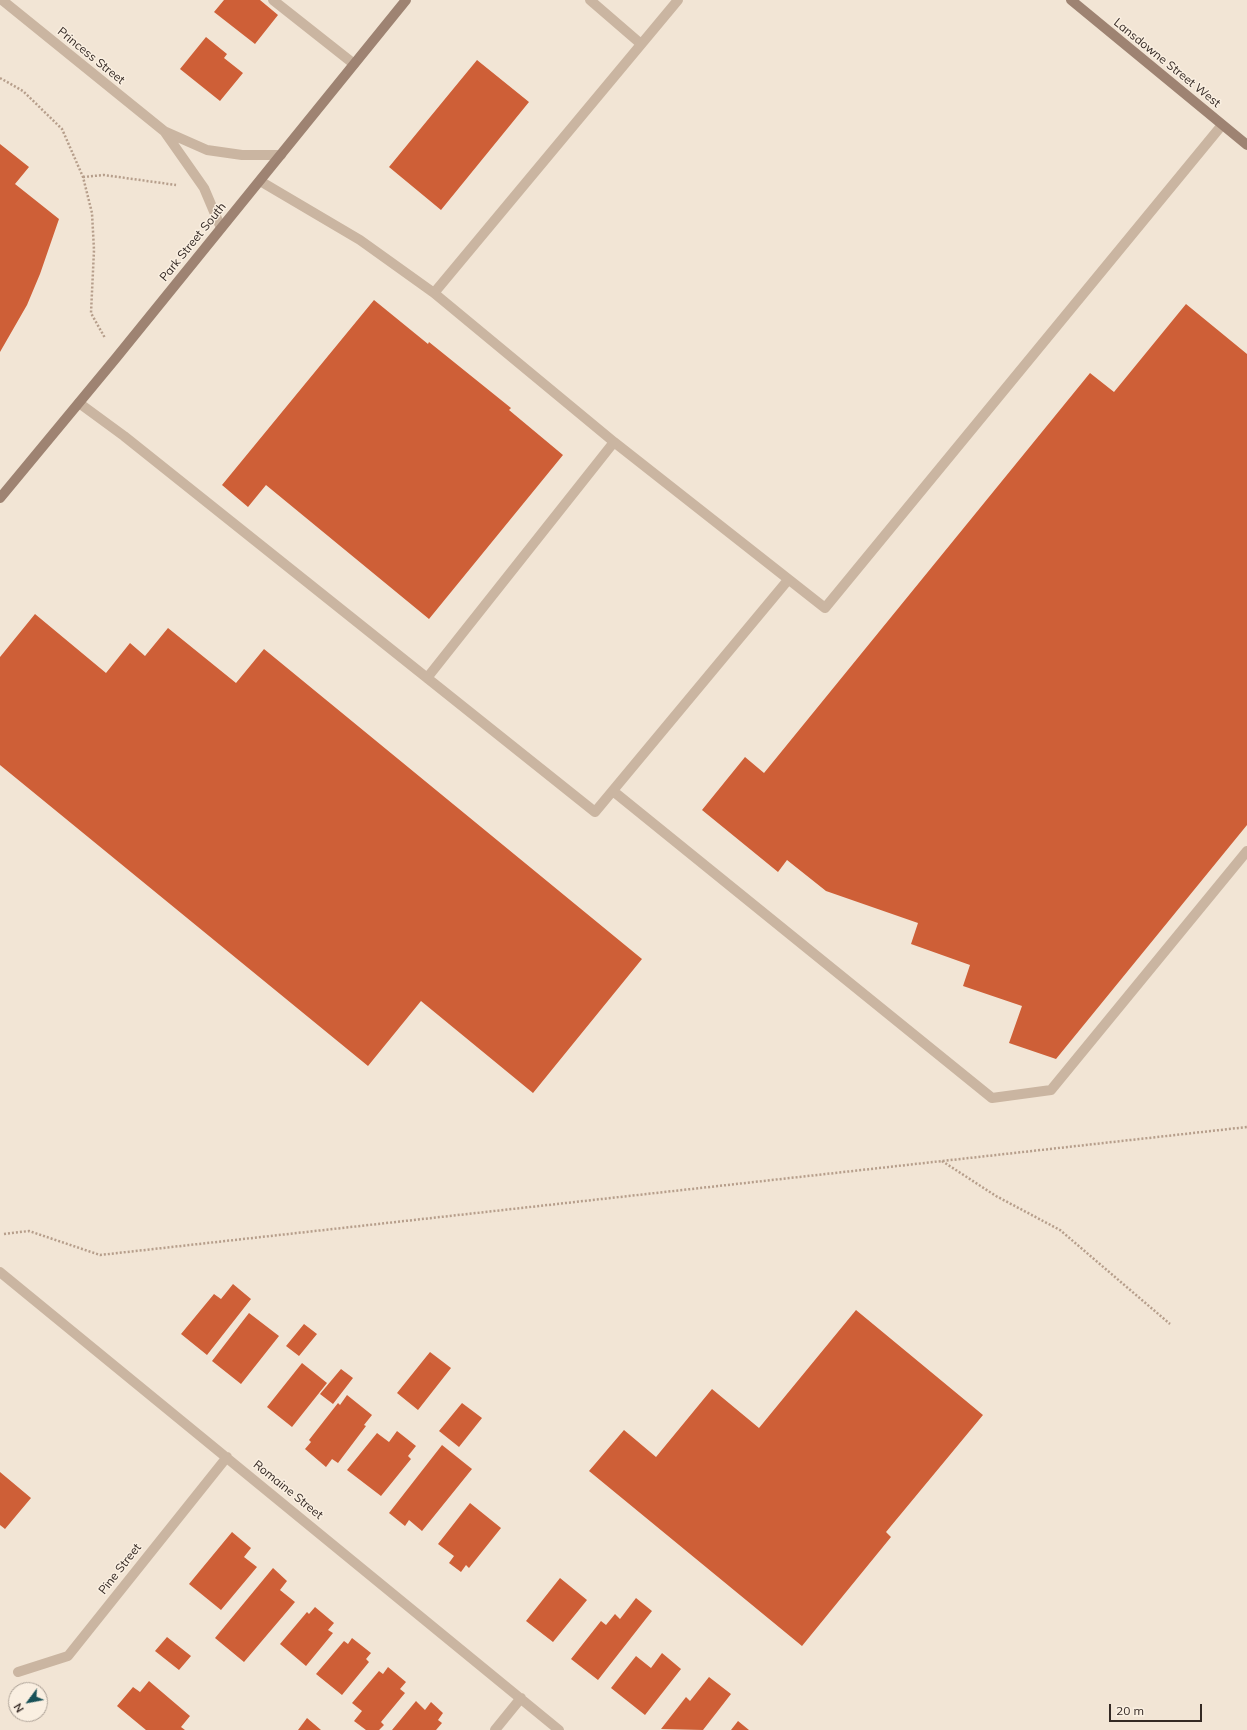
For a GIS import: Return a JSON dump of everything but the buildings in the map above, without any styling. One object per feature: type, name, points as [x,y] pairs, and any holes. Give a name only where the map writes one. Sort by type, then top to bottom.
[{"type":"main road","name":"Park Street South","points":[[0,498],[116,358],[406,0]]},
{"type":"main road","name":"Lansdowne Street West","points":[[1071,0],[1247,145]]},
{"type":"street","name":"Princess Street","points":[[2,0],[164,131],[207,150],[242,155],[281,155]]},
{"type":"street","points":[[273,0],[354,64]]},
{"type":"street","points":[[590,0],[641,44]]},
{"type":"street","points":[[434,293],[678,0]]},
{"type":"street","points":[[260,180],[360,240],[434,293],[614,442],[825,608],[1222,124]]},
{"type":"street","name":"Princess Street","points":[[164,131],[204,188],[221,228]]},
{"type":"street","points":[[79,403],[124,436],[595,812],[788,580]]},
{"type":"street","points":[[427,678],[614,442]]},
{"type":"street","points":[[613,791],[992,1098],[1051,1090],[1247,851]]},
{"type":"street","name":"Romaine Street","points":[[0,1272],[559,1730]]},
{"type":"street","name":"Pine Street","points":[[18,1672],[68,1656],[227,1457]]},
{"type":"street","points":[[495,1730],[521,1698]]},
{"type":"path","points":[[0,78],[23,91],[62,129],[83,177],[92,213],[94,250],[91,312],[116,358]]},
{"type":"path","points":[[83,177],[104,175],[204,188]]},
{"type":"path","points":[[4,1234],[29,1230],[100,1255],[1247,1127]]},
{"type":"path","points":[[942,1161],[996,1196],[1060,1230],[1170,1324]]}]
